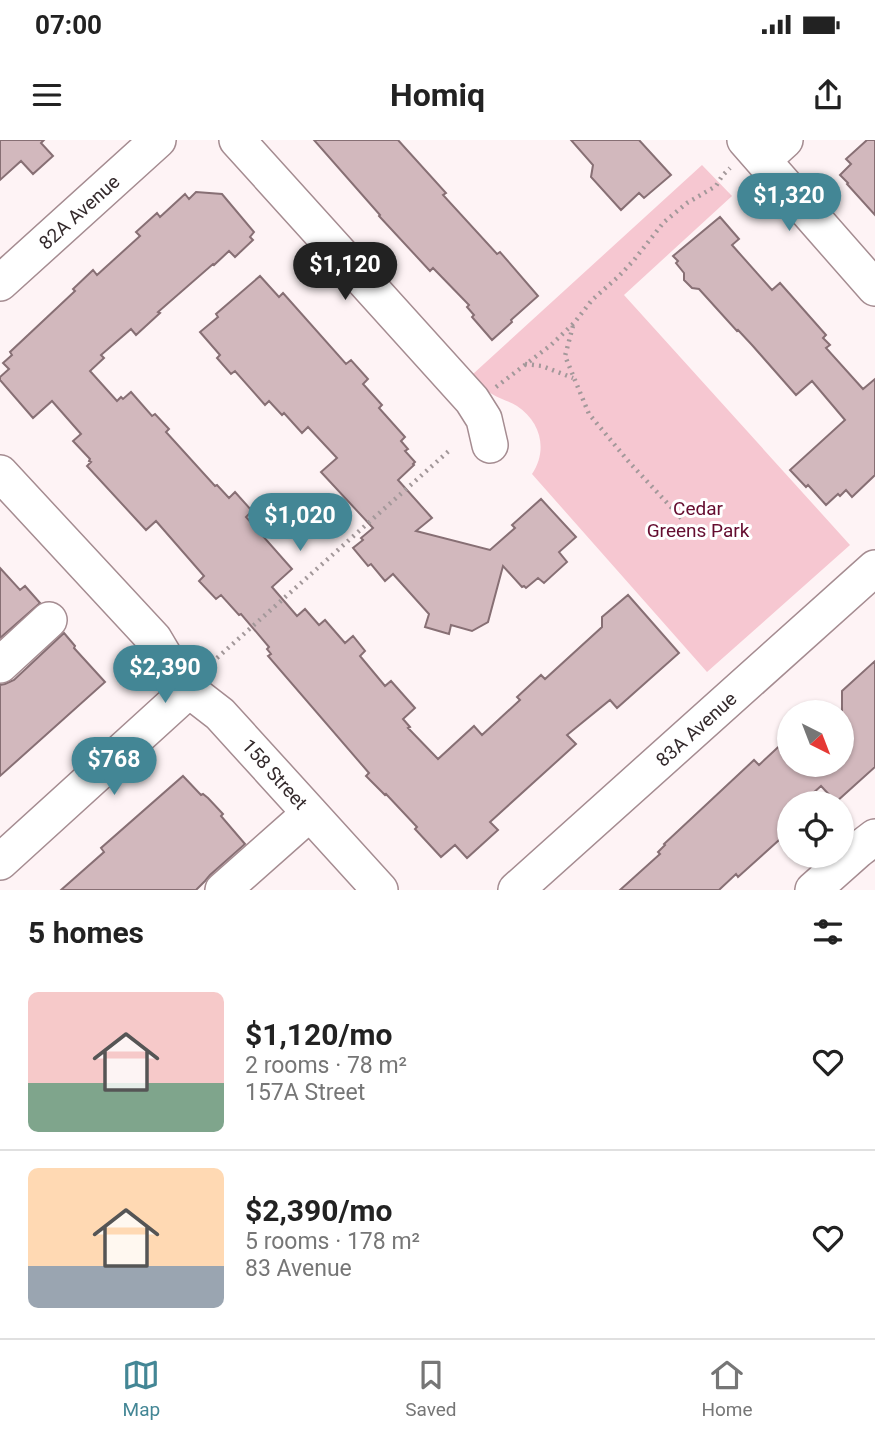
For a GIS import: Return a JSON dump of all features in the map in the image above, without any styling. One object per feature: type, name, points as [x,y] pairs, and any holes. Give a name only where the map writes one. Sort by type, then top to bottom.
[{"type":"street","name":"82A Avenue","points":[[0,283],[158,140]]},
{"type":"street","points":[[237,140],[472,400],[484,419],[490,445]]},
{"type":"street","points":[[757,151],[875,288]]},
{"type":"street","name":"158 Street","points":[[0,474],[153,639],[176,676],[220,714],[380,890]]},
{"type":"street","name":"83A Avenue","points":[[516,890],[875,568]]},
{"type":"street","points":[[0,665],[49,621]]},
{"type":"street","points":[[0,862],[189,690]]},
{"type":"street","points":[[223,890],[310,813]]},
{"type":"street","points":[[813,890],[875,837]]},
{"type":"path","points":[[487,394],[551,345],[574,323],[592,300],[620,276],[664,222],[687,203],[716,186],[722,176],[757,151]]},
{"type":"path","points":[[574,323],[565,355],[589,414],[684,521]]},
{"type":"path","points":[[526,364],[542,366],[574,379]]},
{"type":"path","points":[[217,658],[451,449]]},
{"type":"green space","name":"Cedar Greens Park","points":[[702,165],[732,196],[624,295],[850,545],[707,672],[532,474],[540,456],[541,446],[537,428],[532,420],[517,406],[489,392],[473,374]]},
{"type":"building","points":[[0,140],[44,140],[41,143],[53,156],[33,174],[21,161],[0,180]]},
{"type":"building","points":[[314,140],[398,140],[446,193],[443,195],[497,254],[500,252],[538,296],[492,340],[472,317],[474,315],[467,307],[469,305],[433,268],[430,271]]},
{"type":"building","points":[[571,140],[639,140],[671,175],[644,198],[639,193],[621,210],[591,177],[593,165]]},
{"type":"building","points":[[867,140],[875,140],[875,215],[840,175],[851,164],[846,159]]},
{"type":"building","points":[[196,192],[222,194],[254,232],[250,237],[253,240],[235,257],[229,251],[158,312],[160,313],[136,335],[131,329],[101,355],[104,358],[90,371],[117,401],[131,392],[152,416],[155,414],[169,429],[166,432],[215,486],[229,498],[235,492],[252,511],[246,517],[292,569],[272,587],[297,616],[305,609],[319,625],[325,620],[345,643],[353,636],[365,651],[360,656],[385,686],[391,681],[415,708],[403,719],[410,727],[408,728],[438,759],[474,726],[482,735],[520,700],[517,697],[541,675],[545,679],[602,627],[602,617],[628,595],[679,653],[617,708],[610,700],[567,735],[576,744],[490,822],[498,830],[467,858],[455,845],[441,857],[415,829],[417,827],[366,776],[369,773],[268,656],[271,654],[267,649],[269,647],[241,614],[239,615],[221,595],[216,599],[199,581],[204,576],[156,521],[146,530],[87,466],[91,462],[90,459],[73,441],[81,434],[52,401],[33,418],[0,380],[9,369],[3,363],[12,355],[10,352],[75,291],[73,289],[93,270],[97,275],[140,236],[136,232],[157,213],[160,217],[185,194],[189,199]]},
{"type":"building","points":[[720,217],[739,239],[732,245],[772,290],[780,283],[826,335],[823,338],[830,345],[826,348],[863,389],[875,379],[875,475],[852,497],[846,490],[826,505],[790,470],[845,420],[812,381],[796,395],[699,289],[692,288],[684,280],[684,273],[673,256]]},
{"type":"building","points":[[260,276],[279,297],[283,293],[346,364],[351,360],[368,379],[363,384],[382,405],[379,408],[405,437],[401,441],[408,449],[405,451],[415,462],[398,480],[432,518],[416,531],[490,550],[515,528],[512,525],[541,499],[576,537],[559,552],[567,562],[544,583],[538,578],[526,588],[503,566],[488,622],[472,631],[451,625],[449,634],[425,627],[429,614],[393,574],[385,581],[353,548],[373,528],[321,472],[337,458],[308,427],[302,433],[269,401],[265,405],[235,371],[231,374],[217,358],[220,355],[200,332],[218,317],[216,314]]},
{"type":"building","points":[[0,568],[20,590],[25,586],[40,603],[0,638]]},
{"type":"building","points":[[64,633],[105,682],[0,776],[0,685],[14,680]]},
{"type":"building","points":[[875,661],[875,767],[848,791],[826,791],[821,786],[815,791],[777,791],[777,842],[738,877],[736,874],[719,890],[620,890],[660,854],[658,852],[664,844],[754,760],[759,765],[777,748],[777,777],[854,777],[854,700],[842,700],[842,691]]},
{"type":"building","points":[[183,776],[223,814],[221,816],[245,844],[196,890],[61,890],[104,852],[101,848]]}]
